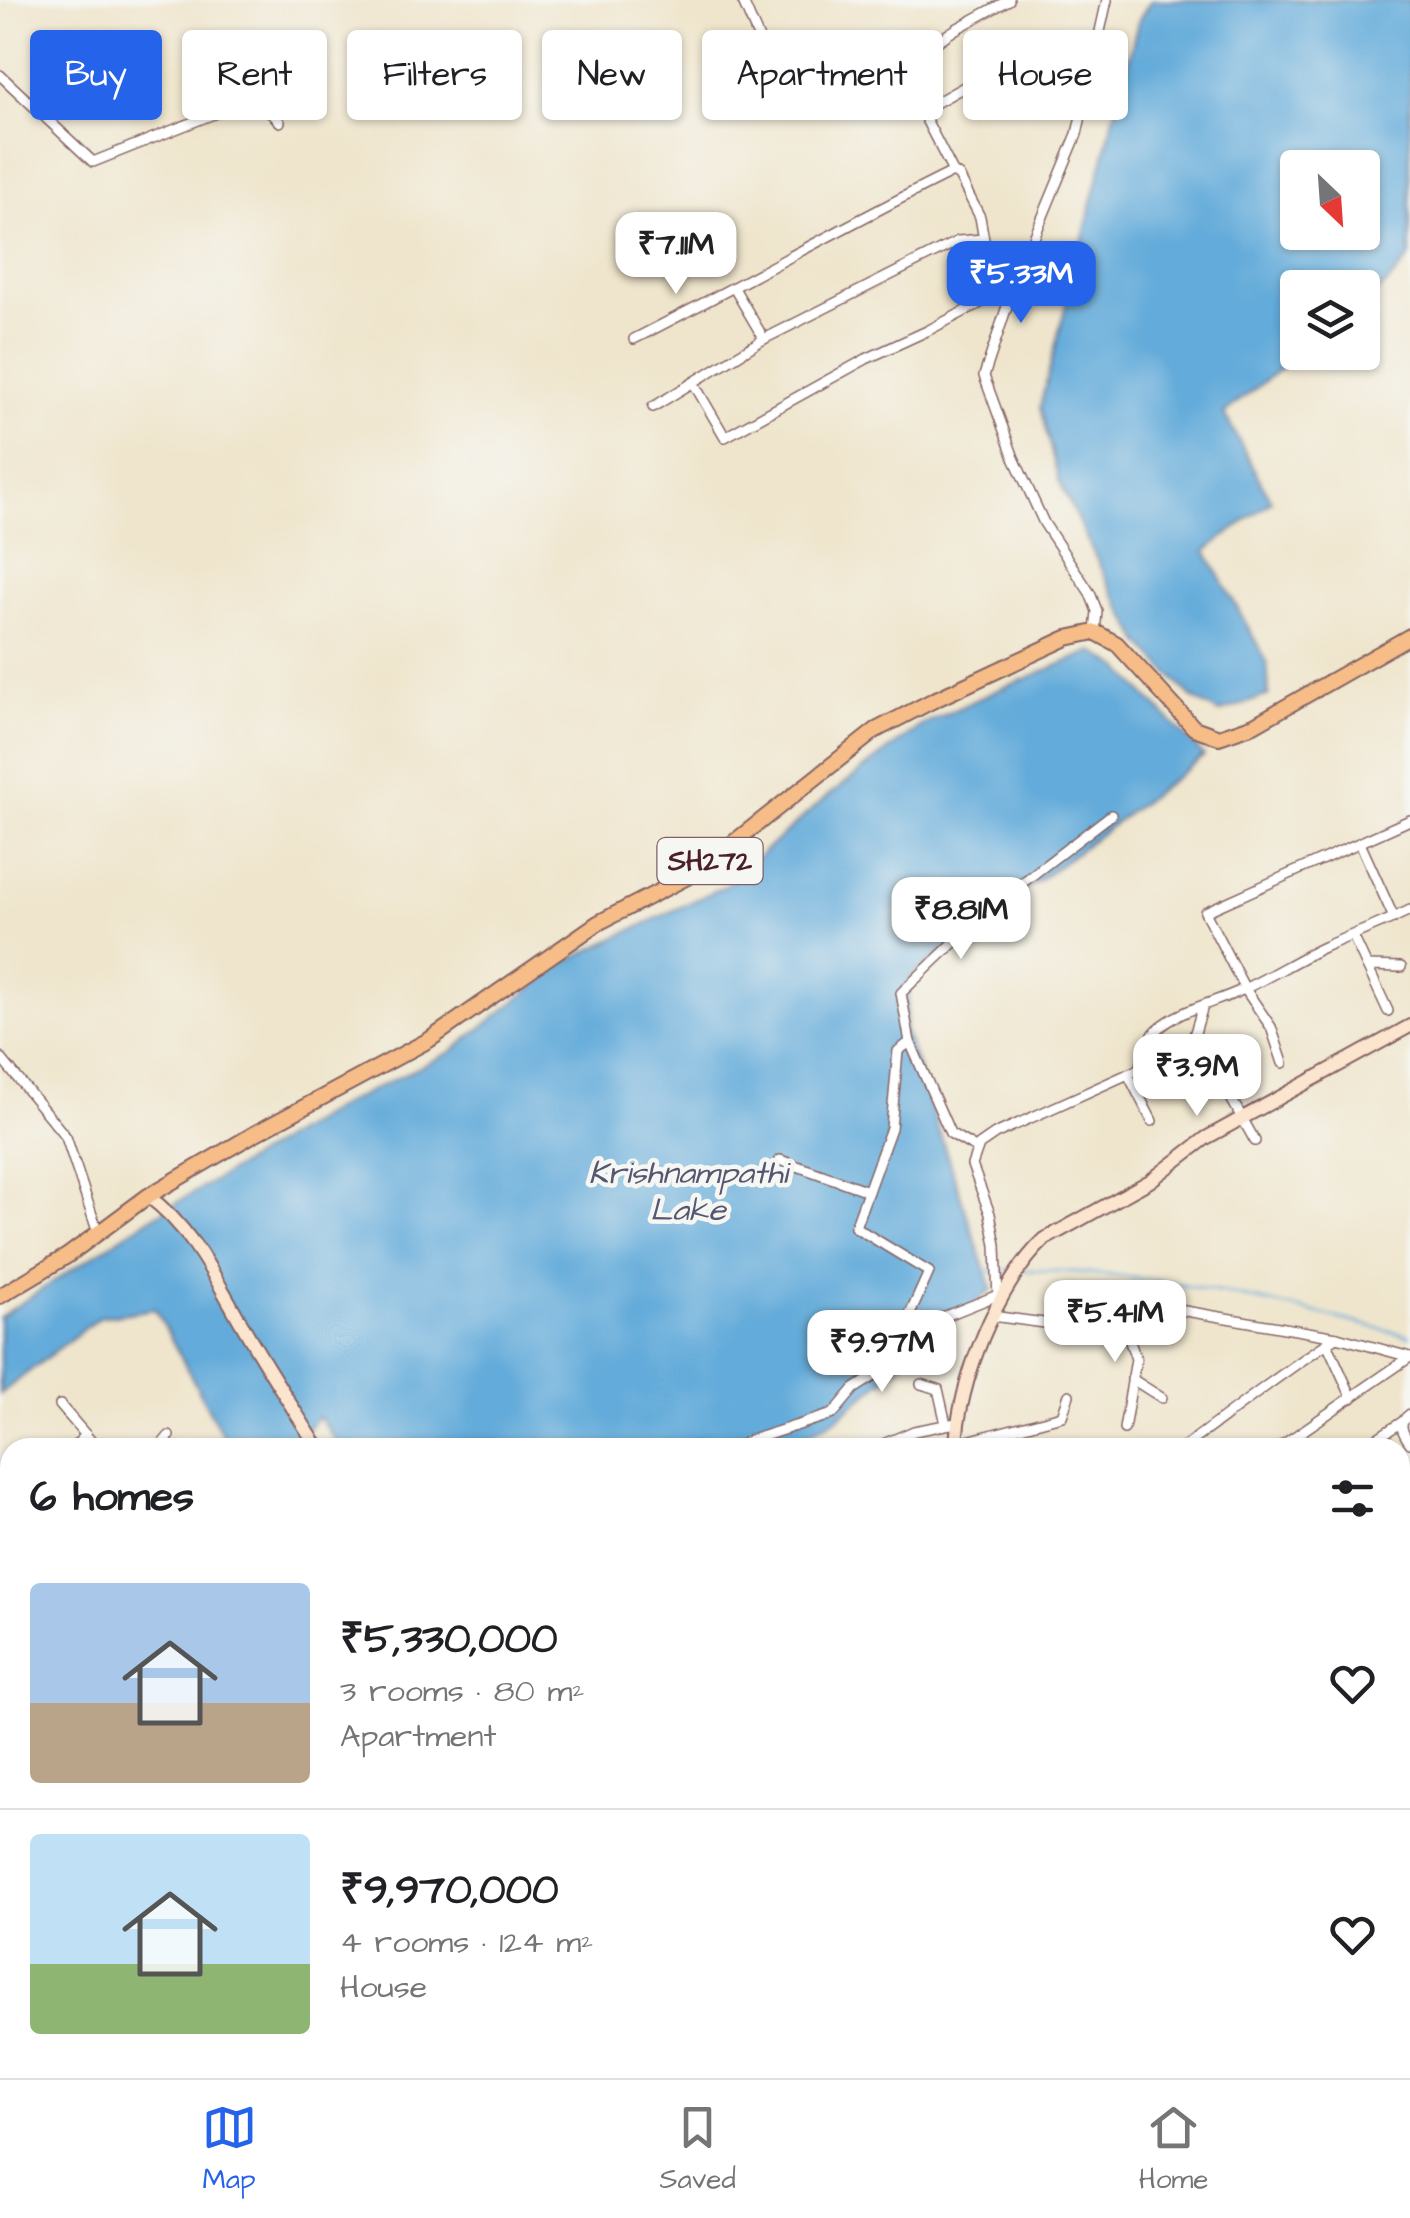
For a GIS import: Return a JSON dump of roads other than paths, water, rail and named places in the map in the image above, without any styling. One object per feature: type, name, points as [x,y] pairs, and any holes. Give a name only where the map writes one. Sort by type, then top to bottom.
[{"type":"main road","points":[[1095,632],[1117,644],[1194,728],[1219,737],[1254,725],[1410,636]]},
{"type":"main road","name":"SH272","points":[[0,1296],[66,1256],[148,1196],[429,1040],[598,923],[695,873],[876,730],[1067,638],[1095,632]]},
{"type":"street","points":[[742,0],[756,30]]},
{"type":"street","points":[[943,38],[1009,0]]},
{"type":"street","points":[[1095,632],[1097,610],[1090,593],[1044,523],[1014,458],[984,376],[1012,292],[1077,134],[1107,0]]},
{"type":"street","points":[[0,75],[93,162],[256,97],[280,122]]},
{"type":"street","points":[[928,120],[980,217],[994,296]]},
{"type":"street","points":[[634,340],[953,172]]},
{"type":"street","points":[[653,406],[764,339],[958,242],[984,239]]},
{"type":"street","points":[[734,288],[764,339]]},
{"type":"street","points":[[694,384],[726,437],[866,359],[994,296],[1012,292]]},
{"type":"street","points":[[977,1150],[950,1134],[910,1042],[901,994],[992,906],[1111,815]]},
{"type":"street","points":[[1283,1063],[1271,1027],[1205,912],[1410,820]]},
{"type":"street","points":[[1360,842],[1394,918]]},
{"type":"street","points":[[999,1297],[990,1214],[972,1165],[977,1150],[994,1134],[1137,1070],[1154,1032],[1173,1018],[1410,910]]},
{"type":"street","points":[[1354,936],[1388,1012]]},
{"type":"street","points":[[1367,966],[1400,967]]},
{"type":"street","points":[[1146,1057],[1183,1072],[1202,1006]]},
{"type":"street","points":[[951,1423],[999,1297],[1034,1248],[1150,1181],[1206,1138],[1410,1026]]},
{"type":"street","points":[[1195,1034],[1255,1141]]},
{"type":"street","points":[[907,1355],[902,1332],[929,1272],[855,1227],[891,1128],[898,1051],[910,1042]]},
{"type":"street","points":[[0,1057],[66,1137],[98,1233]]},
{"type":"street","points":[[1128,1074],[1152,1121]]},
{"type":"street","points":[[780,1160],[868,1191]]},
{"type":"street","points":[[148,1196],[168,1211],[199,1250],[312,1438]]},
{"type":"street","points":[[1067,1326],[1080,1292],[1410,1357],[1295,1438]]},
{"type":"street","points":[[758,1438],[834,1414],[854,1389],[907,1355],[928,1323],[999,1297],[1067,1326],[1106,1328],[1128,1336],[1136,1359],[1124,1429]]},
{"type":"street","points":[[1332,1340],[1352,1398]]},
{"type":"street","points":[[1196,1438],[1332,1340]]},
{"type":"street","points":[[1132,1379],[1162,1398]]},
{"type":"street","points":[[921,1384],[938,1389],[954,1438]]},
{"type":"street","points":[[984,1438],[1062,1416],[1069,1395]]},
{"type":"street","points":[[60,1405],[89,1438]]},
{"type":"street","points":[[1377,1438],[1406,1418]]},
{"type":"street","points":[[899,1438],[951,1423]]},
{"type":"street","points":[[83,1438],[86,1435]]},
{"type":"water","points":[[1151,0],[1410,0],[1410,257],[1380,290],[1380,270],[1280,270],[1280,369],[1224,413],[1271,501],[1206,551],[1267,662],[1269,695],[1219,713],[1191,697],[1141,643],[1059,481],[1040,407],[1113,120],[1128,120],[1128,61],[1138,22]]},
{"type":"water","name":"Krishnampathi Lake","points":[[1093,651],[1120,668],[1204,756],[911,976],[905,1031],[992,1289],[835,1420],[800,1438],[334,1438],[318,1416],[300,1438],[224,1438],[155,1309],[99,1317],[0,1394],[0,1317],[146,1221],[347,1102],[451,1052],[565,962],[725,886],[823,800],[922,725]]},
{"type":"waterway","points":[[983,1272],[1010,1270]]},
{"type":"waterway","points":[[1023,1270],[1170,1283],[1410,1336]]}]
